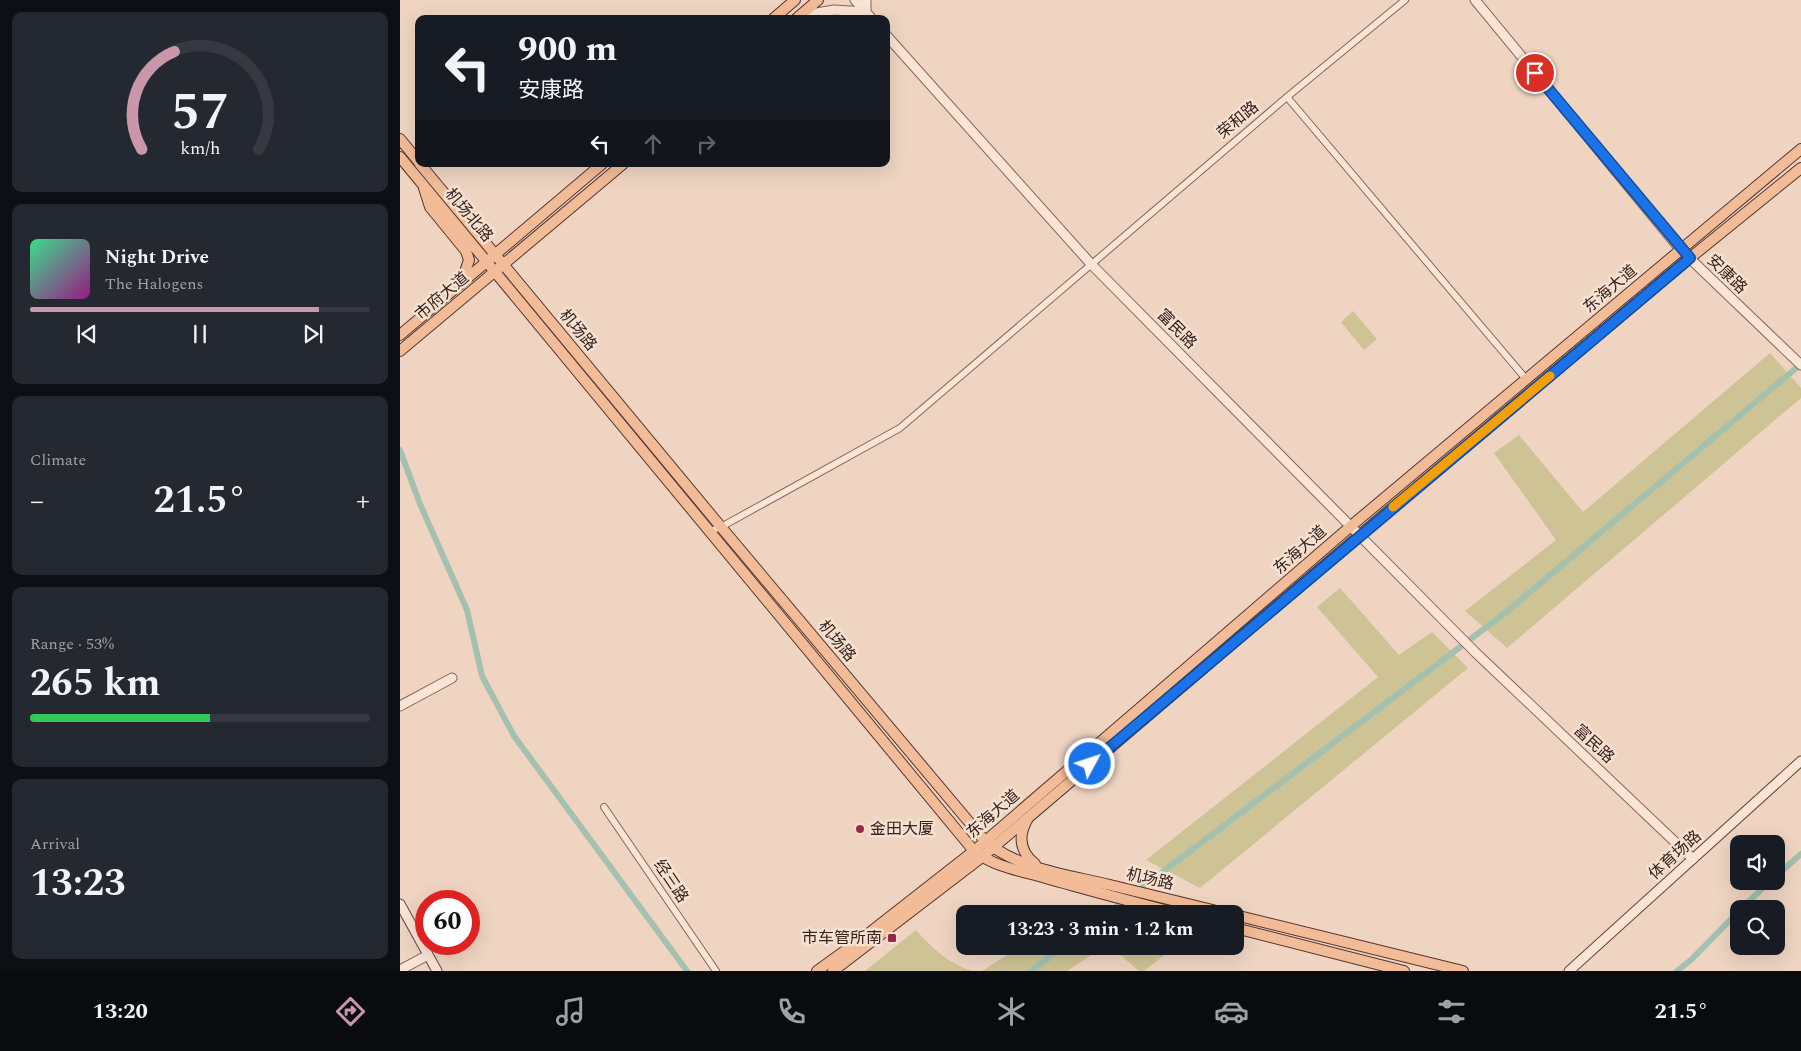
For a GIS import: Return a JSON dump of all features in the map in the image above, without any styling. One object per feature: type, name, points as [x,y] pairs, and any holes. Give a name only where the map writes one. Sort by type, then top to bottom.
[{"type":"main road","points":[[778,15],[795,0]]},
{"type":"main road","points":[[800,15],[818,0]]},
{"type":"main road","name":"机场北路","points":[[400,139],[415,157]]},
{"type":"main road","name":"东海大道","points":[[833,971],[978,854],[1352,526],[1801,148]]},
{"type":"main road","name":"机场北路","points":[[400,157],[423,185],[499,267]]},
{"type":"main road","name":"机场北路","points":[[423,167],[491,258]]},
{"type":"main road","name":"市府大道","points":[[400,335],[598,167]]},
{"type":"main road","name":"市府大道","points":[[400,351],[619,167]]},
{"type":"main road","name":"东海大道","points":[[989,844],[1030,815],[1690,258],[1801,168]]},
{"type":"main road","points":[[423,185],[430,208],[466,251],[469,260],[462,282]]},
{"type":"main road","name":"机场路","points":[[499,267],[722,527],[989,844],[1014,859],[1037,867],[1194,905]]},
{"type":"main road","name":"机场路","points":[[499,267],[710,531],[978,854],[1002,867],[1146,905]]},
{"type":"main road","points":[[1030,815],[1021,834],[1021,846],[1025,854],[1037,867]]},
{"type":"main road","name":"东海大道","points":[[817,971],[978,854]]},
{"type":"main road","points":[[1244,917],[1463,971]]},
{"type":"main road","points":[[1244,930],[1404,971]]},
{"type":"street","points":[[855,0],[869,15]]},
{"type":"street","points":[[866,0],[869,15]]},
{"type":"street","name":"荣和路","points":[[710,531],[722,527],[900,428],[1090,264],[1404,0]]},
{"type":"street","name":"安康路","points":[[1475,0],[1680,249],[1801,365]]},
{"type":"street","points":[[808,15],[834,10],[869,15]]},
{"type":"street","name":"富民路","points":[[890,39],[1090,264],[1475,652],[1693,859]]},
{"type":"street","points":[[1287,97],[1526,379]]},
{"type":"street","points":[[400,706],[452,678]]},
{"type":"street","name":"体育场路","points":[[1568,971],[1801,761]]},
{"type":"street","name":"经三路","points":[[604,807],[716,971]]},
{"type":"street","points":[[400,904],[415,931]]},
{"type":"street","points":[[400,970],[428,955],[437,971]]},
{"type":"shaded area","points":[[1353,311],[1377,339],[1364,350],[1341,322]]},
{"type":"shaded area","points":[[1770,353],[1801,388],[1801,398],[1507,648],[1465,611],[1556,540],[1494,453],[1519,435],[1583,512]]},
{"type":"shaded area","points":[[1340,588],[1399,655],[1432,632],[1468,668],[1200,888],[1146,860],[1378,677],[1317,607]]},
{"type":"shaded area","points":[[916,930],[941,955],[972,971],[865,971]]},
{"type":"shaded area","points":[[1007,955],[1091,955],[1067,971],[982,971]]},
{"type":"shaded area","points":[[1120,955],[1164,955],[1144,971],[1139,971]]},
{"type":"waterway","points":[[1119,905],[1505,613],[1801,364]]},
{"type":"waterway","points":[[400,450],[420,504],[467,610],[482,676],[514,736],[687,971]]},
{"type":"waterway","points":[[1785,868],[1801,854]]},
{"type":"waterway","points":[[1750,900],[1761,890]]},
{"type":"waterway","points":[[1677,971],[1691,960],[1730,920]]},
{"type":"waterway","points":[[1031,971],[1052,955]]},
{"type":"slow traffic","points":[[1393,507],[1550,376]]},
{"type":"place","name":"金田大厦","points":[[860,829]]},
{"type":"place","name":"市车管所南","points":[[892,938]]},
{"type":"route","points":[[1090,764],[1690,258],[1680,249],[1535,73]]}]
